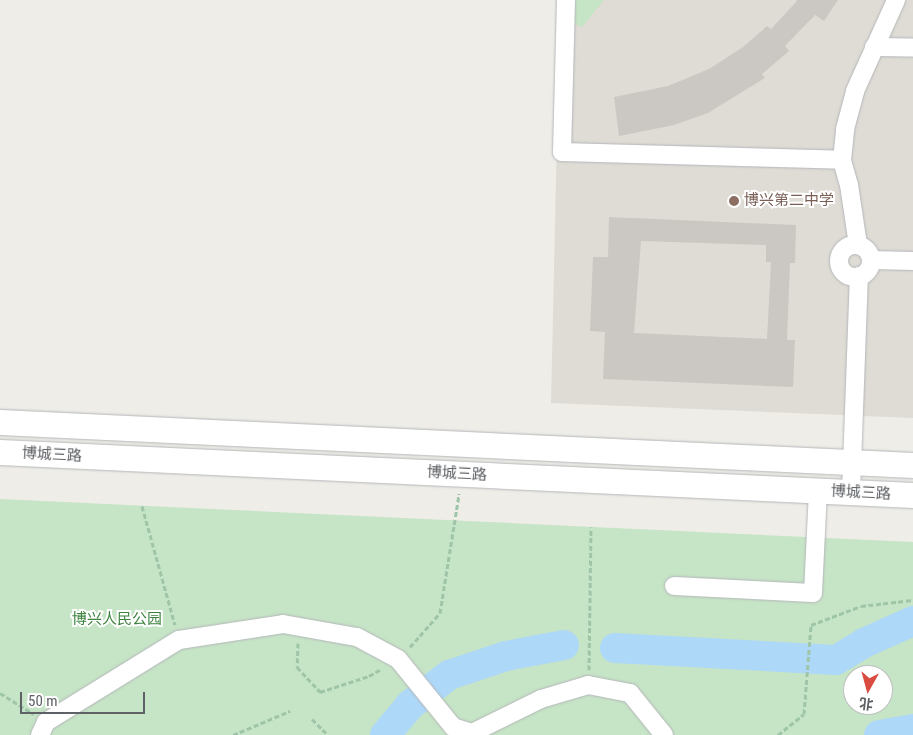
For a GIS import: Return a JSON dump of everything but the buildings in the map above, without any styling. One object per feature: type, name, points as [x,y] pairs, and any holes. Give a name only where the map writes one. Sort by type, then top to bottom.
[{"type":"main road","name":"博城三路","points":[[0,422],[913,465]]},
{"type":"main road","name":"博城三路","points":[[0,452],[913,495]]},
{"type":"street","points":[[566,0],[562,152],[842,160]]},
{"type":"street","points":[[858,245],[849,185],[842,160],[845,129],[855,91],[896,0]]},
{"type":"street","points":[[874,47],[913,48]]},
{"type":"street","points":[[858,245],[866,249],[871,260],[868,270],[859,276],[845,273],[840,263],[840,258],[845,249],[858,245]]},
{"type":"street","points":[[871,260],[913,261]]},
{"type":"street","points":[[851,492],[859,276]]},
{"type":"street","points":[[674,586],[813,593],[818,491]]},
{"type":"street","points":[[43,728],[179,640],[283,624],[357,637],[398,659],[453,728],[472,733],[541,698],[588,685],[630,693],[664,735]]},
{"type":"path","points":[[299,626],[297,667],[320,692],[369,676],[398,659],[440,613],[463,474]]},
{"type":"path","points":[[142,506],[179,640]]},
{"type":"path","points":[[588,685],[591,527]]},
{"type":"path","points":[[778,735],[804,714],[811,625],[861,606],[913,600]]},
{"type":"path","points":[[0,693],[43,728]]},
{"type":"path","points":[[233,735],[290,711]]},
{"type":"path","points":[[312,718],[328,735]]},
{"type":"shaded area","name":"博兴第二中学","points":[[560,0],[913,0],[913,418],[551,403]]},
{"type":"green space","points":[[572,0],[604,0],[582,27],[571,22]]},
{"type":"green space","name":"博兴人民公园","points":[[0,499],[913,542],[913,735],[0,735]]},
{"type":"waterway","points":[[615,648],[836,660],[864,643],[913,621]]},
{"type":"waterway","points":[[385,735],[410,705],[449,675],[506,656],[564,645]]},
{"type":"waterway","points":[[879,735],[913,729]]},
{"type":"place","name":"博兴第二中学","points":[[734,201]]}]
